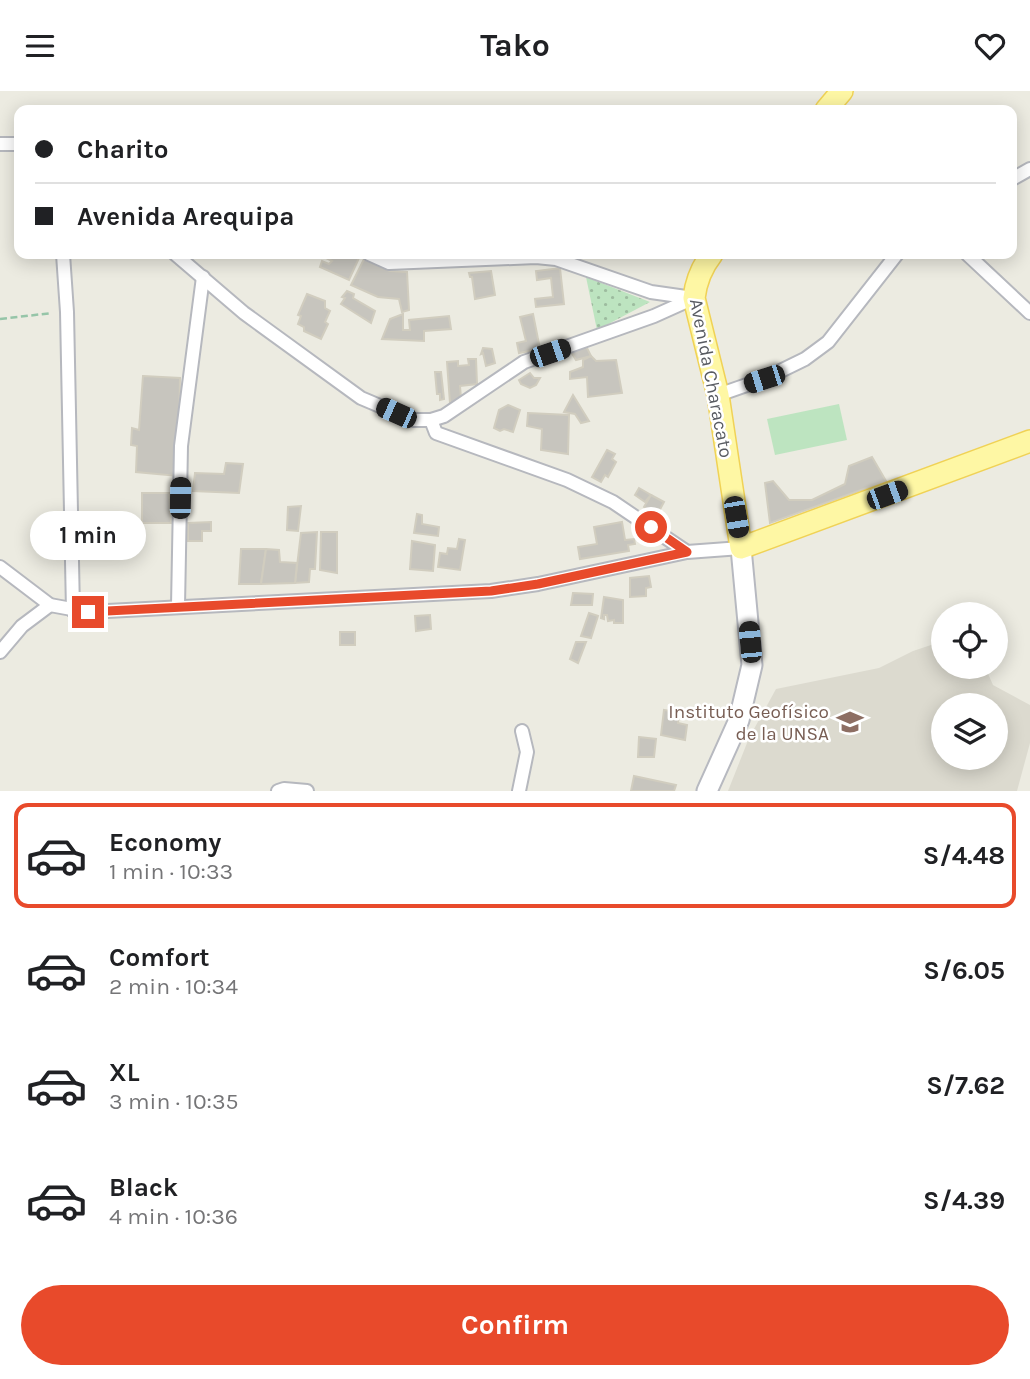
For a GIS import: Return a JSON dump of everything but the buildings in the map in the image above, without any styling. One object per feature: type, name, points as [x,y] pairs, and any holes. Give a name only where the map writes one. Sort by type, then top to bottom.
[{"type":"main road","points":[[831,105],[842,91]]},
{"type":"main road","name":"Avenida Characato","points":[[707,791],[739,720],[752,665],[741,548],[719,395],[694,298],[695,283],[708,259]]},
{"type":"main road","points":[[741,548],[1030,441]]},
{"type":"street","points":[[63,259],[74,611]]},
{"type":"street","points":[[181,259],[244,313],[361,398],[413,420],[431,420],[444,416],[524,362],[654,316],[694,298]]},
{"type":"street","points":[[380,259],[390,264],[494,259]]},
{"type":"street","points":[[556,259],[651,292],[694,298]]},
{"type":"street","points":[[719,395],[764,379],[805,359],[828,342],[893,259]]},
{"type":"street","points":[[972,259],[1030,313]]},
{"type":"street","points":[[178,606],[181,446],[203,277]]},
{"type":"street","points":[[431,420],[436,433],[567,480],[614,502],[687,552]]},
{"type":"street","points":[[0,567],[50,605],[88,612],[491,591],[538,584],[687,552],[741,548]]},
{"type":"street","points":[[0,652],[22,625],[50,605]]},
{"type":"street","points":[[519,791],[527,752],[522,731]]},
{"type":"street","points":[[278,791],[307,791]]},
{"type":"path","points":[[0,319],[67,312]]},
{"type":"shaded area","name":"Instituto Geofísico de la UNSA","points":[[931,645],[931,679],[990,679],[993,685],[1008,693],[931,693],[931,770],[1008,770],[1008,693],[1030,705],[1030,743],[1017,791],[728,791],[749,738],[776,689],[879,668]]},
{"type":"green space","points":[[586,277],[650,302],[597,330]]},
{"type":"green space","points":[[839,404],[847,440],[775,455],[767,419]]},
{"type":"place","name":"Instituto Geofísico de la UNSA","points":[[850,722]]},
{"type":"route","points":[[88,612],[491,591],[538,584],[687,552],[651,527]]}]
